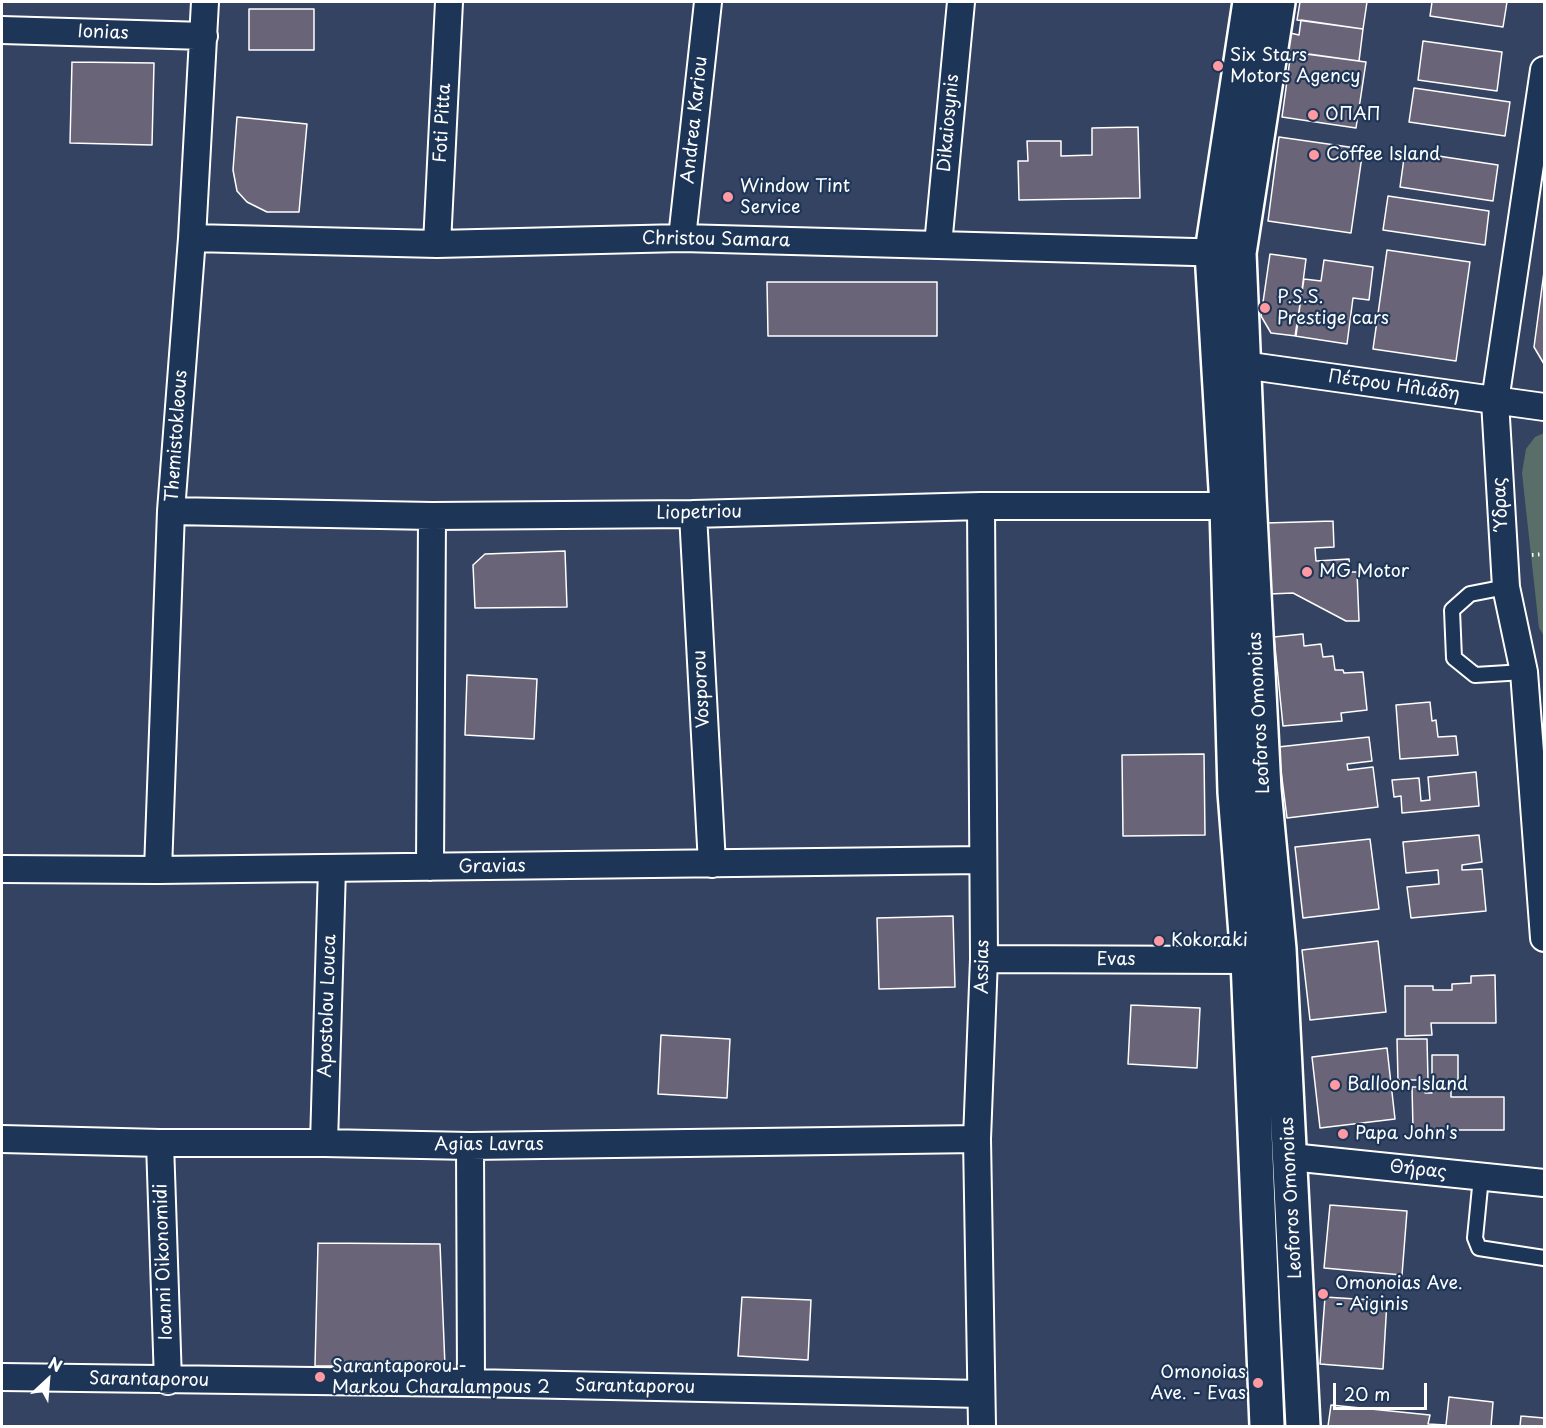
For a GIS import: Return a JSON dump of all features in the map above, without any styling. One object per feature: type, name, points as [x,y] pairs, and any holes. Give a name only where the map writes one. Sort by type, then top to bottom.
[{"type":"main road","name":"Leoforos Omonoias","points":[[1250,2],[1226,253],[1227,506],[1235,792],[1248,960],[1267,1426]]},
{"type":"main road","name":"Leoforos Omonoias","points":[[1278,2],[1226,253],[1243,364],[1264,790],[1279,949],[1291,1157],[1303,1426]]},
{"type":"street","name":"Themistokleous","points":[[158,870],[171,511],[192,238],[205,2]]},
{"type":"street","name":"Foti Pitta","points":[[437,244],[449,2]]},
{"type":"street","name":"Andrea Kariou","points":[[682,238],[708,2]]},
{"type":"street","name":"Dikaiosynis","points":[[938,245],[961,2]]},
{"type":"street","name":"Ionias","points":[[2,30],[204,36]]},
{"type":"street","name":"Ύδρας","points":[[1545,70],[1495,401],[1506,587],[1534,674],[1545,938]]},
{"type":"street","name":"Christou Samara","points":[[192,238],[437,244],[682,238],[1226,253]]},
{"type":"street","name":"Πέτρου Ηλιάδη","points":[[1243,364],[1545,407]]},
{"type":"street","name":"Liopetriou","points":[[171,511],[432,516],[693,514],[981,506],[1227,506]]},
{"type":"street","name":"Assias","points":[[981,506],[984,959],[977,1139],[982,1426]]},
{"type":"street","name":"Vosporou","points":[[693,514],[712,864]]},
{"type":"street","points":[[430,867],[432,516]]},
{"type":"street","name":"Gravias","points":[[2,869],[158,870],[982,860]]},
{"type":"street","name":"Apostolou Louca","points":[[324,1143],[332,868]]},
{"type":"street","name":"Evas","points":[[984,959],[1248,960]]},
{"type":"street","name":"Agias Lavras","points":[[2,1139],[470,1146],[977,1139]]},
{"type":"street","name":"Ioanni Oikonomidi","points":[[160,1143],[168,1381]]},
{"type":"street","points":[[470,1146],[471,1383]]},
{"type":"street","name":"Θήρας","points":[[1291,1157],[1545,1183]]},
{"type":"street","name":"Sarantaporou","points":[[2,1377],[168,1381],[471,1383],[981,1394]]},
{"type":"lane","points":[[1506,587],[1470,594],[1452,610],[1454,658],[1475,675],[1534,674]]},
{"type":"lane","points":[[1481,1177],[1475,1238],[1479,1248],[1545,1258]]},
{"type":"green space","points":[[1544,433],[1544,636],[1539,628],[1522,473],[1526,449],[1535,437]]},
{"type":"building","points":[[1300,2],[1367,2],[1363,29],[1297,20]]},
{"type":"building","points":[[1432,2],[1507,2],[1503,27],[1430,16]]},
{"type":"building","points":[[249,9],[314,9],[314,50],[249,50]]},
{"type":"building","points":[[1301,20],[1363,29],[1359,61],[1287,51],[1290,33],[1299,35]]},
{"type":"building","points":[[1423,41],[1502,52],[1497,91],[1418,80]]},
{"type":"building","points":[[1291,52],[1366,62],[1356,128],[1282,117]]},
{"type":"building","points":[[72,62],[154,63],[152,145],[70,143]]},
{"type":"building","points":[[1414,88],[1510,102],[1505,136],[1409,122]]},
{"type":"building","points":[[237,117],[307,124],[299,212],[267,212],[247,202],[237,191],[233,170]]},
{"type":"building","points":[[1138,127],[1140,198],[1019,200],[1018,161],[1028,161],[1027,141],[1061,141],[1061,156],[1092,155],[1092,128]]},
{"type":"building","points":[[1279,137],[1363,149],[1351,233],[1268,221]]},
{"type":"building","points":[[1405,151],[1498,165],[1493,201],[1400,187]]},
{"type":"building","points":[[1388,196],[1489,211],[1485,245],[1383,230]]},
{"type":"building","points":[[1387,250],[1470,262],[1456,361],[1373,349]]},
{"type":"building","points":[[1270,254],[1306,259],[1296,336],[1271,333],[1261,316]]},
{"type":"building","points":[[1324,260],[1373,267],[1369,300],[1353,298],[1347,344],[1295,336],[1304,279],[1321,281]]},
{"type":"building","points":[[1544,272],[1544,364],[1534,347]]},
{"type":"building","points":[[767,282],[937,282],[937,336],[768,336]]},
{"type":"building","points":[[1333,521],[1334,547],[1315,548],[1316,561],[1349,559],[1350,572],[1357,572],[1359,621],[1346,621],[1293,593],[1269,594],[1266,523]]},
{"type":"building","points":[[565,551],[567,607],[475,608],[473,565],[485,554]]},
{"type":"building","points":[[1303,634],[1304,646],[1321,644],[1323,657],[1333,656],[1335,670],[1343,670],[1344,673],[1363,672],[1367,710],[1341,713],[1342,721],[1283,726],[1274,637]]},
{"type":"building","points":[[467,675],[537,679],[534,739],[465,735]]},
{"type":"building","points":[[1430,702],[1432,721],[1436,720],[1438,737],[1456,736],[1458,755],[1400,759],[1396,705]]},
{"type":"building","points":[[1369,737],[1372,761],[1347,764],[1348,770],[1373,767],[1378,807],[1287,818],[1278,747]]},
{"type":"building","points":[[1204,754],[1205,835],[1123,836],[1122,755]]},
{"type":"building","points":[[1476,772],[1479,806],[1402,813],[1401,796],[1394,797],[1392,780],[1419,778],[1421,801],[1430,800],[1428,777]]},
{"type":"building","points":[[1479,835],[1482,862],[1462,865],[1462,870],[1482,869],[1486,911],[1411,918],[1407,887],[1439,884],[1438,870],[1406,873],[1403,842]]},
{"type":"building","points":[[1370,839],[1379,909],[1303,918],[1295,847]]},
{"type":"building","points":[[953,916],[955,987],[879,989],[877,918]]},
{"type":"building","points":[[1378,941],[1386,1012],[1310,1020],[1302,950]]},
{"type":"building","points":[[1495,975],[1496,1023],[1431,1023],[1432,1035],[1405,1036],[1405,986],[1433,986],[1433,990],[1452,990],[1452,984],[1471,983],[1471,976]]},
{"type":"building","points":[[1131,1005],[1200,1008],[1197,1068],[1128,1064]]},
{"type":"building","points":[[661,1035],[730,1039],[727,1098],[658,1094]]},
{"type":"building","points":[[1397,1039],[1427,1039],[1428,1080],[1398,1080]]},
{"type":"building","points":[[1387,1048],[1395,1119],[1320,1128],[1312,1057]]},
{"type":"building","points":[[1432,1055],[1458,1055],[1458,1085],[1451,1086],[1451,1097],[1504,1097],[1504,1130],[1413,1130],[1412,1087],[1425,1087],[1425,1093],[1432,1093]]},
{"type":"building","points":[[1330,1205],[1407,1211],[1402,1275],[1324,1268]]},
{"type":"building","points":[[318,1243],[440,1244],[445,1366],[315,1366]]},
{"type":"building","points":[[742,1297],[811,1300],[808,1360],[738,1356]]},
{"type":"building","points":[[1325,1297],[1387,1301],[1383,1369],[1320,1364]]},
{"type":"building","points":[[1449,1397],[1493,1402],[1491,1426],[1328,1426],[1331,1405],[1430,1415],[1428,1424],[1446,1425]]},
{"type":"building","points":[[1521,1416],[1544,1418],[1544,1426],[1520,1426]]},
{"type":"place","name":"Six Stars Motors Agency","points":[[1218,66]]},
{"type":"place","name":"ΟΠΑΠ","points":[[1313,115]]},
{"type":"place","name":"Coffee Island","points":[[1314,155]]},
{"type":"place","name":"Window Tint Service","points":[[728,197]]},
{"type":"place","name":"P.S.S. Prestige cars","points":[[1265,308]]},
{"type":"place","name":"MG Motor","points":[[1307,572]]},
{"type":"place","name":"Kokoraki","points":[[1159,941]]},
{"type":"place","name":"Balloon Island","points":[[1335,1085]]},
{"type":"place","name":"Papa John's","points":[[1343,1134]]},
{"type":"place","name":"Omonoias Ave. - Aiginis","points":[[1323,1294]]},
{"type":"place","name":"Sarantaporou - Markou Charalampous 2","points":[[320,1377]]},
{"type":"place","name":"Omonoias Ave. - Evas","points":[[1258,1383]]}]
